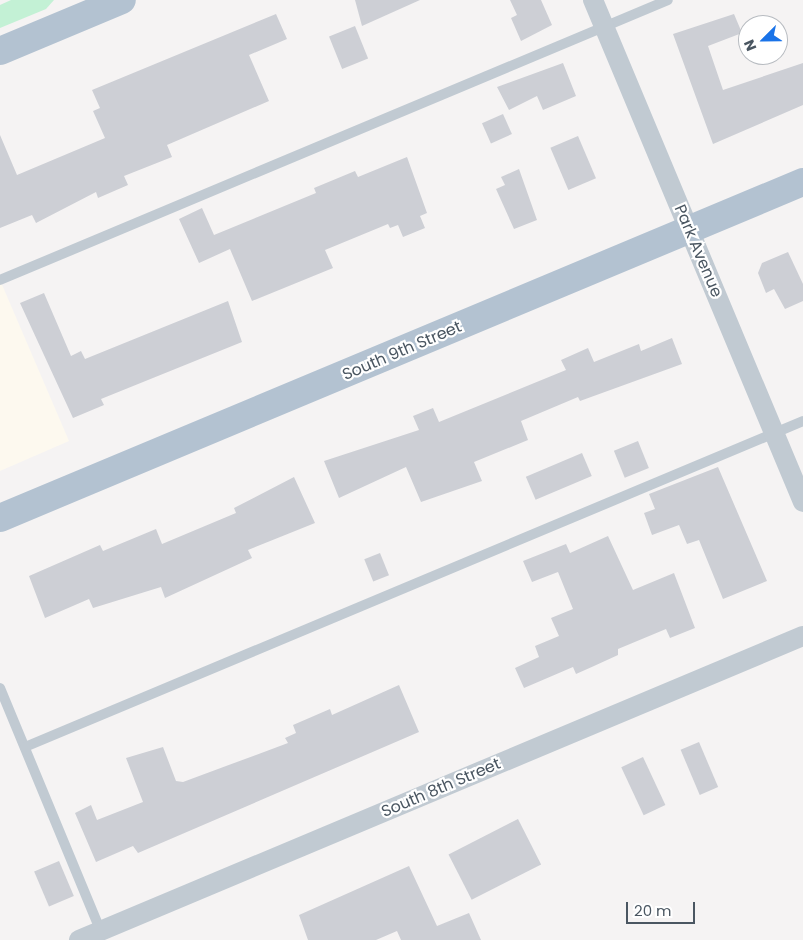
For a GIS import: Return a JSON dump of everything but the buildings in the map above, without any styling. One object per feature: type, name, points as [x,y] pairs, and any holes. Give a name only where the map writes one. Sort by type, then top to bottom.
[{"type":"main road","points":[[0,51],[122,0]]},
{"type":"main road","name":"South 9th Street","points":[[0,518],[803,182]]},
{"type":"street","name":"Park Avenue","points":[[593,0],[803,502]]},
{"type":"street","name":"South 8th Street","points":[[79,940],[103,935],[803,636]]},
{"type":"lane","points":[[0,280],[668,0]]},
{"type":"lane","points":[[25,748],[803,421]]},
{"type":"lane","points":[[0,688],[103,935]]},
{"type":"shaded area","points":[[0,280],[69,441],[0,471]]},
{"type":"green space","points":[[11,0],[54,0],[46,9],[0,28],[0,5]]}]
